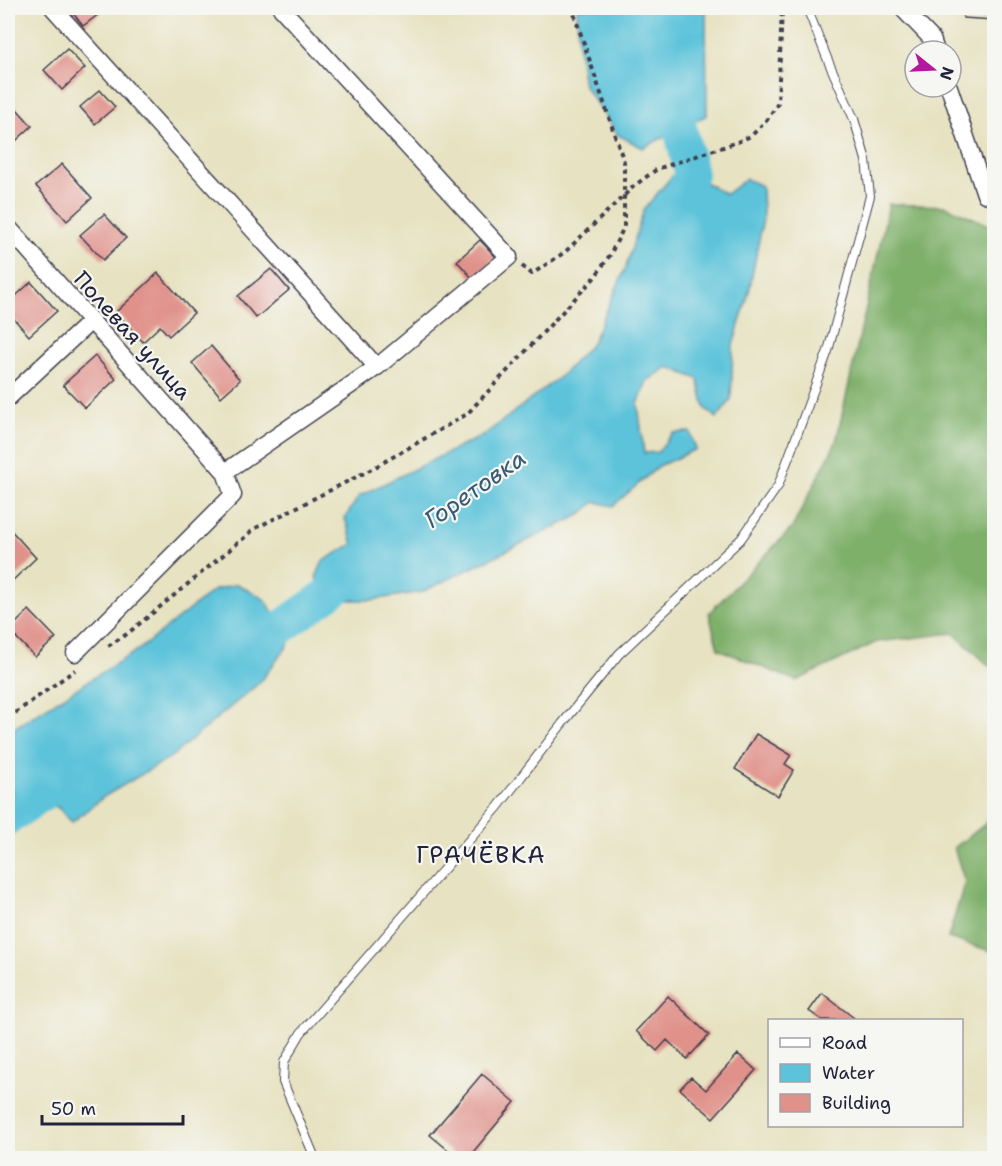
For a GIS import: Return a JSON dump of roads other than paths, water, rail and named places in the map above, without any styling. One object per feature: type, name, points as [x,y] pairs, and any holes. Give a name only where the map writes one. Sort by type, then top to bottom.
[{"type":"street","points":[[53,8],[377,367]]},
{"type":"street","points":[[77,660],[233,495],[225,472],[377,367],[509,257],[281,8]]},
{"type":"street","points":[[902,8],[932,39]]},
{"type":"street","points":[[953,99],[985,195],[994,196]]},
{"type":"street","name":"Полевая улица","points":[[8,227],[225,472]]},
{"type":"street","points":[[8,399],[91,321]]},
{"type":"lane","points":[[315,1158],[283,1082],[284,1062],[301,1033],[498,807],[619,654],[741,539],[778,486],[828,351],[870,196],[866,160],[854,119],[807,8]]},
{"type":"water","points":[[577,8],[706,8],[707,115],[643,148],[618,135],[584,86],[578,43]]},
{"type":"water","points":[[679,168],[726,194],[746,179],[762,186],[763,219],[749,292],[733,345],[731,400],[717,418],[705,408],[698,379],[668,367],[647,381],[638,404],[644,453],[658,452],[673,433],[690,432],[696,449],[659,466],[613,506],[595,502],[580,515],[422,592],[372,600],[335,600],[327,595],[316,577],[323,561],[353,544],[345,518],[359,496],[484,435],[562,375],[592,343],[626,267],[644,209]]},
{"type":"water","points":[[237,584],[264,599],[276,616],[288,612],[296,599],[306,594],[316,603],[319,612],[297,626],[286,648],[259,683],[171,757],[105,796],[72,822],[60,809],[46,802],[12,793],[8,789],[8,734],[17,726],[141,648],[214,590]]},
{"type":"waterway","name":"Горетовка","points":[[631,8],[680,128],[691,174],[672,218]]},
{"type":"waterway","name":"Горетовка","points":[[279,629],[365,568]]},
{"type":"waterway","name":"Горетовка","points":[[8,818],[72,773]]},
{"type":"district","name":"ГРАЧЁВКА","points":[[481,855]]}]
